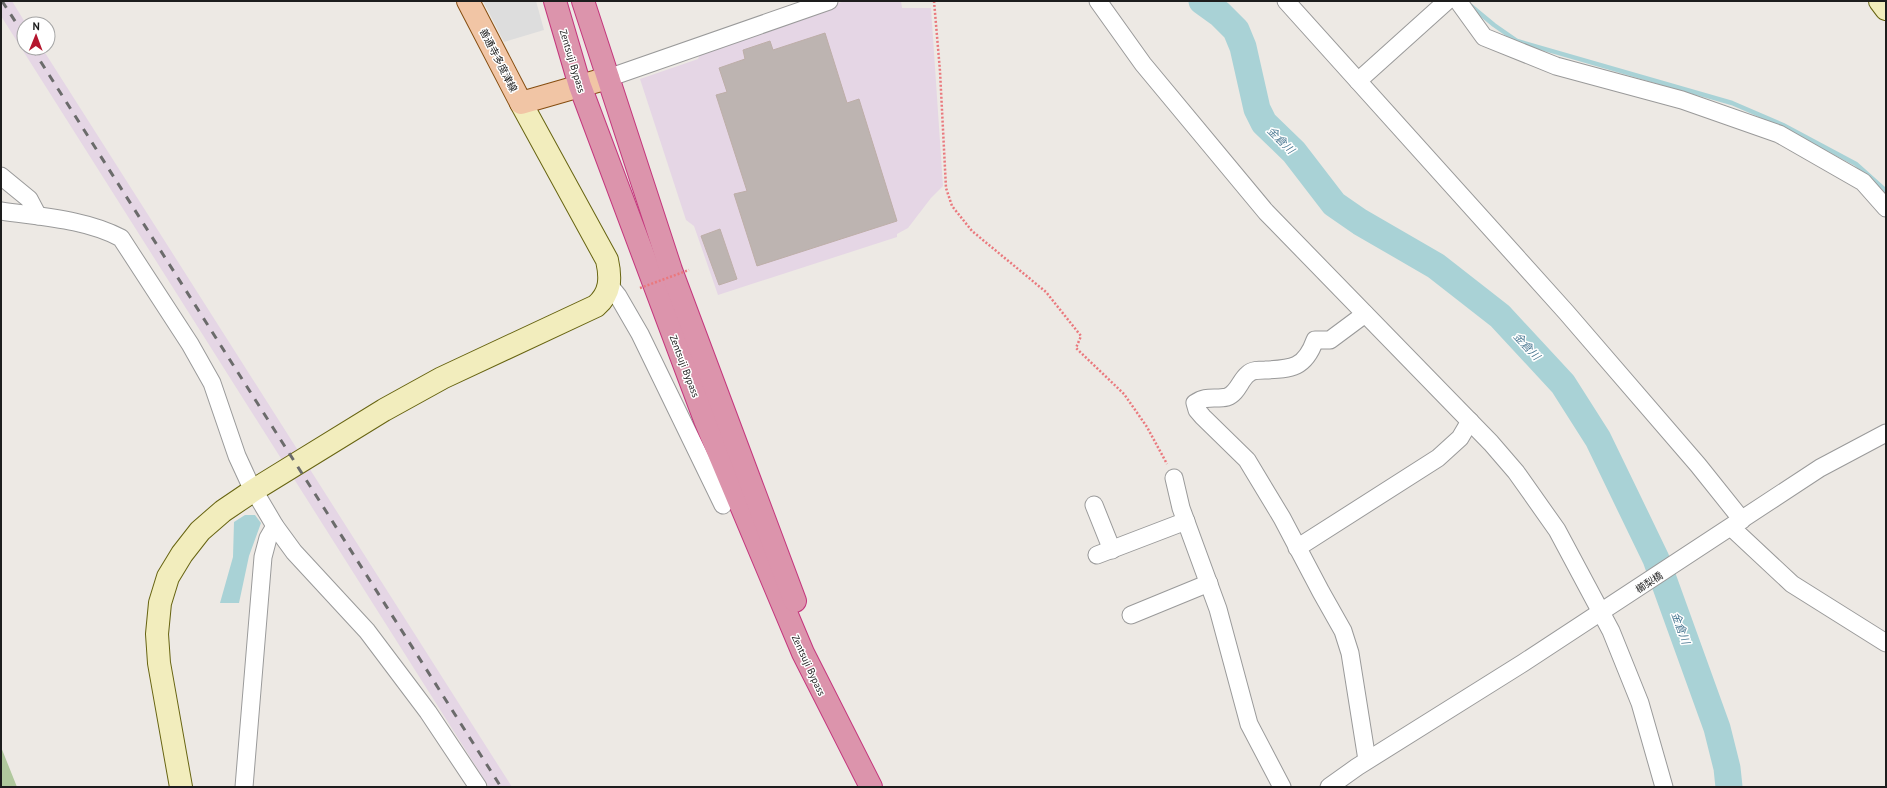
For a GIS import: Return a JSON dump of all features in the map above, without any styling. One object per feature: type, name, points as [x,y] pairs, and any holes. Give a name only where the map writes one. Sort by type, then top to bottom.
[{"type":"highway","name":"Zentsuji Bypass","points":[[555,1],[580,86],[705,420],[800,646],[871,787]]},
{"type":"highway","name":"Zentsuji Bypass","points":[[583,1],[671,270],[777,550],[837,721]]},
{"type":"main road","name":"善通寺多度津線","points":[[468,1],[521,103],[608,78]]},
{"type":"street","points":[[608,78],[829,1]]},
{"type":"street","points":[[1098,1],[1143,64],[1266,212],[1470,421],[1516,472],[1557,530],[1611,631],[1640,703],[1664,787]]},
{"type":"street","points":[[1286,1],[1566,312],[1698,465],[1737,524],[1792,584],[1886,643]]},
{"type":"street","points":[[1358,81],[1447,1]]},
{"type":"street","points":[[1458,1],[1484,37],[1556,66],[1682,100],[1779,134],[1862,182],[1886,208]]},
{"type":"street","points":[[1880,1],[1886,9]]},
{"type":"street","points":[[181,787],[159,663],[157,634],[160,604],[168,578],[182,554],[200,531],[223,511],[254,490],[413,394],[596,306],[602,301],[610,286],[610,274],[607,260],[521,103]]},
{"type":"street","points":[[1,176],[29,199],[38,216]]},
{"type":"street","points":[[1,211],[38,216],[105,230],[121,238],[190,344],[212,383],[237,456],[254,490],[275,526],[294,552],[371,637],[428,712],[478,787]]},
{"type":"street","points":[[610,286],[618,296],[640,334],[723,505]]},
{"type":"street","points":[[1365,314],[1330,340],[1315,340],[1308,355],[1291,369],[1254,371],[1247,374],[1232,395],[1225,398],[1201,398],[1195,403],[1197,410],[1203,417],[1247,460],[1282,518],[1344,631],[1350,653],[1367,760]]},
{"type":"street","points":[[1298,548],[1438,458],[1460,438],[1470,421]]},
{"type":"street","name":"櫛梨橋","points":[[1329,787],[1367,760],[1697,551],[1820,468],[1886,433]]},
{"type":"street","points":[[1174,478],[1186,521],[1218,609],[1249,724],[1282,787]]},
{"type":"street","points":[[1094,505],[1105,553],[1186,521]]},
{"type":"street","points":[[244,787],[263,557],[268,538],[275,526]]},
{"type":"street","points":[[1131,615],[1209,584]]},
{"type":"path","points":[[934,1],[940,71],[946,188],[952,206],[972,231],[1046,292],[1081,336],[1076,348],[1124,394],[1147,427],[1174,478]]},
{"type":"path","points":[[640,288],[690,270]]},
{"type":"shaded area","points":[[1,1],[12,1],[21,16],[16,16],[16,40],[1,16]]},
{"type":"shaded area","points":[[483,1],[536,1],[544,30],[504,42]]},
{"type":"shaded area","points":[[845,1],[901,1],[902,8],[931,8],[943,186],[931,198],[908,228],[897,234],[897,237],[718,295],[694,226],[686,220],[640,79],[698,59],[703,47]]},
{"type":"shaded area","points":[[26,56],[47,56],[512,787],[489,787]]},
{"type":"green space","points":[[1,747],[17,787],[1,787]]},
{"type":"water","points":[[245,515],[255,515],[261,523],[249,556],[239,603],[220,603],[233,557],[234,522]]},
{"type":"building","points":[[825,33],[847,103],[859,99],[897,221],[757,266],[734,194],[747,191],[716,95],[727,92],[719,68],[745,59],[743,50],[770,41],[773,50]]},
{"type":"building","points":[[720,229],[737,279],[719,285],[701,236]]},
{"type":"waterway","name":"金倉川","points":[[1202,1],[1220,14],[1236,30],[1243,47],[1257,109],[1264,123],[1294,152],[1334,204],[1360,222],[1436,266],[1500,316],[1563,384],[1598,439],[1656,559],[1717,728],[1727,768],[1729,787]]},
{"type":"waterway","points":[[1471,6],[1517,41],[1732,103],[1783,125],[1856,164],[1886,191]]},
{"type":"railway","points":[[2,1],[16,23]]},
{"type":"railway","points":[[37,56],[501,787]]}]
